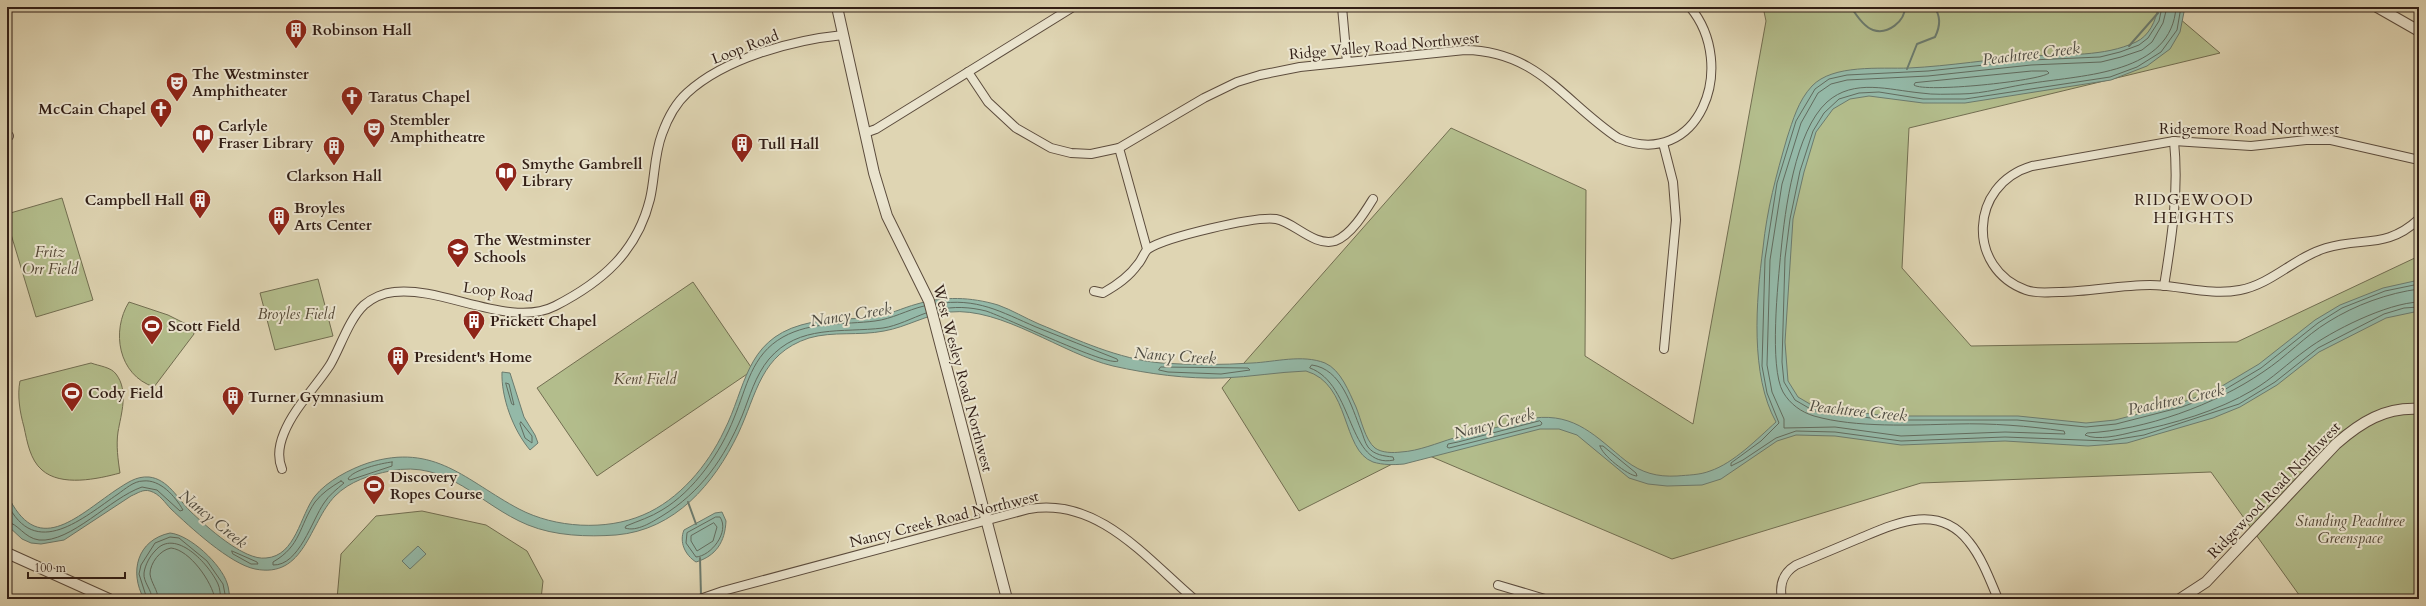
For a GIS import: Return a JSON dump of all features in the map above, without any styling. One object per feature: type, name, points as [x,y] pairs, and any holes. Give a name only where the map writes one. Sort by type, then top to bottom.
[{"type":"street","name":"West Wesley Road Northwest","points":[[837,7],[865,133],[887,216],[922,285],[933,318],[1007,599]]},
{"type":"street","points":[[865,133],[876,129],[1073,7]]},
{"type":"street","points":[[1342,7],[1347,62]]},
{"type":"street","name":"Ridge Valley Road Northwest","points":[[968,72],[1000,116],[1016,128],[1042,144],[1061,151],[1081,154],[1101,153],[1119,148],[1204,98],[1237,82],[1282,70],[1465,50],[1499,53],[1517,59],[1535,70],[1618,138],[1640,145],[1663,143],[1676,137],[1697,118],[1704,105],[1710,88],[1712,74],[1709,42],[1701,22],[1690,7]]},
{"type":"street","points":[[2377,7],[2419,31]]},
{"type":"street","name":"Loop Road","points":[[282,469],[279,462],[279,448],[289,422],[331,364],[338,345],[364,306],[382,294],[418,291],[482,306],[528,313],[546,311],[572,297],[604,275],[628,249],[639,232],[650,199],[661,135],[674,110],[686,94],[714,73],[755,56],[810,39],[843,34]]},
{"type":"street","name":"Ridgemore Road Northwest","points":[[2419,160],[2332,140],[2306,140],[2251,146],[2174,141],[2020,170],[2006,178],[1994,190],[1987,205],[1983,221],[1986,245],[1994,264],[2008,279],[2026,290],[2063,292],[2135,286],[2164,286],[2212,292],[2241,290],[2266,281],[2313,253],[2339,245],[2366,243],[2385,238],[2405,230],[2419,219]]},
{"type":"street","points":[[2164,286],[2176,212],[2177,172],[2174,141]]},
{"type":"street","points":[[1663,143],[1672,182],[1676,220],[1664,349]]},
{"type":"street","points":[[1119,148],[1147,250]]},
{"type":"street","points":[[1094,291],[1104,293],[1122,281],[1138,264],[1147,250],[1182,236],[1254,220],[1277,219],[1310,236],[1331,242],[1341,237],[1361,219],[1373,199]]},
{"type":"street","name":"Ridgewood Road Northwest","points":[[2180,599],[2206,582],[2336,444],[2353,430],[2383,413],[2401,409],[2419,409]]},
{"type":"street","name":"Nancy Creek Road Northwest","points":[[700,599],[723,591],[986,520],[1042,507],[1060,508],[1087,515],[1121,535],[1194,599]]},
{"type":"street","points":[[1782,599],[1780,591],[1783,577],[1796,565],[1896,523],[1924,519],[1944,523],[1968,540],[1977,552],[1998,599]]},
{"type":"street","points":[[7,554],[109,599]]},
{"type":"street","points":[[1498,585],[1545,599]]},
{"type":"green space","name":"Standing Peachtree Greenspace","points":[[1763,7],[2166,7],[2220,53],[1909,128],[1902,268],[1971,346],[2237,342],[2419,256],[2419,594],[2392,597],[2394,599],[2302,599],[2211,472],[1921,483],[1672,559],[1418,451],[1299,511],[1222,388],[1451,128],[1586,190],[1585,356],[1693,424],[1766,21]]},
{"type":"green space","name":"Fritz Orr Field","points":[[62,198],[93,300],[36,317],[7,221],[7,214]]},
{"type":"green space","name":"Broyles Field","points":[[318,279],[333,336],[275,350],[260,293]]},
{"type":"green space","name":"Kent Field","points":[[693,282],[753,370],[597,476],[537,388]]},
{"type":"green space","name":"Scott Field","points":[[129,302],[168,315],[192,327],[194,334],[154,387],[142,381],[132,373],[121,351],[120,326],[123,313]]},
{"type":"green space","name":"Cody Field","points":[[91,363],[108,368],[114,372],[120,381],[122,388],[123,403],[117,442],[120,473],[80,480],[59,478],[42,470],[32,456],[20,410],[20,381]]},
{"type":"green space","points":[[422,511],[486,525],[527,551],[543,581],[541,599],[337,599],[341,554],[376,516]]},
{"type":"water","points":[[2158,7],[2185,7],[2180,32],[2170,49],[2147,66],[2111,80],[1965,103],[1923,103],[1869,96],[1850,99],[1833,109],[1816,132],[1804,172],[1793,219],[1785,342],[1788,381],[1798,397],[1815,407],[1887,416],[2018,416],[2086,423],[2115,420],[2181,403],[2217,389],[2259,364],[2315,320],[2340,305],[2383,288],[2419,280],[2419,311],[2386,318],[2319,352],[2277,385],[2240,407],[2213,418],[2127,443],[2088,446],[2005,441],[1901,445],[1835,436],[1796,435],[1777,441],[1721,479],[1702,485],[1667,486],[1648,484],[1629,478],[1577,435],[1559,429],[1540,429],[1404,464],[1392,465],[1373,462],[1363,455],[1355,445],[1339,402],[1331,389],[1320,378],[1306,371],[1209,378],[1181,377],[1140,371],[1113,366],[1093,360],[1011,324],[990,317],[970,312],[950,312],[933,315],[901,327],[884,331],[837,334],[809,338],[793,345],[780,354],[762,377],[738,434],[717,470],[704,487],[674,514],[657,524],[637,531],[616,535],[583,536],[560,534],[538,529],[510,516],[462,486],[446,478],[429,472],[411,469],[375,474],[347,486],[335,496],[326,507],[304,546],[295,557],[285,566],[272,570],[255,569],[245,566],[222,553],[199,535],[154,492],[145,491],[131,496],[64,540],[41,544],[31,543],[22,539],[7,525],[7,494],[19,513],[31,524],[44,528],[57,526],[71,520],[128,483],[136,479],[149,477],[162,481],[167,485],[190,511],[226,541],[247,554],[266,558],[276,556],[291,543],[310,504],[315,496],[326,485],[346,472],[368,463],[392,458],[412,457],[431,461],[449,468],[519,509],[548,520],[581,525],[597,525],[629,520],[643,515],[669,500],[701,469],[724,431],[750,368],[758,354],[768,342],[783,332],[801,325],[828,320],[879,316],[927,301],[958,298],[978,300],[998,305],[1083,342],[1114,353],[1145,361],[1172,364],[1218,364],[1307,359],[1325,363],[1336,371],[1344,382],[1369,440],[1375,448],[1384,452],[1414,450],[1454,438],[1534,418],[1549,417],[1574,423],[1595,436],[1638,469],[1656,475],[1670,476],[1702,473],[1710,471],[1728,462],[1753,443],[1776,422],[1768,403],[1762,382],[1759,360],[1757,314],[1760,269],[1769,206],[1783,152],[1796,111],[1812,86],[1821,79],[1832,74],[1858,69],[1924,67],[2017,57],[2085,54],[2111,50],[2124,47],[2145,36],[2154,23]]},
{"type":"water","points":[[502,372],[510,373],[524,417],[538,443],[530,450],[518,433],[509,413],[502,382]]},
{"type":"water","points":[[722,512],[726,521],[724,535],[721,542],[709,556],[696,562],[689,556],[684,548],[682,539],[684,530],[715,513]]},
{"type":"water","points":[[170,533],[186,539],[212,559],[224,575],[228,585],[230,599],[144,599],[139,589],[137,578],[139,558],[143,550],[150,542]]},
{"type":"water","points":[[418,546],[426,554],[410,569],[402,561]]},
{"type":"waterway","points":[[1851,7],[1863,24],[1873,30],[1879,31],[1890,29],[1895,26],[1902,17],[1905,7]]},
{"type":"waterway","points":[[1907,69],[1917,44],[1935,37],[1937,33],[1939,18],[1934,7]]},
{"type":"waterway","name":"Peachtree Creek","points":[[2129,46],[2158,13]]},
{"type":"waterway","points":[[688,502],[696,524]]},
{"type":"waterway","points":[[700,558],[701,596]]},
{"type":"place","name":"Robinson Hall","points":[[296,50]]},
{"type":"place","name":"The Westminster Amphitheater","points":[[177,102]]},
{"type":"place","name":"Taratus Chapel","points":[[352,116]]},
{"type":"place","name":"McCain Chapel","points":[[161,128]]},
{"type":"place","name":"Stembler Amphitheatre","points":[[374,148]]},
{"type":"place","name":"Carlyle Fraser Library","points":[[203,154]]},
{"type":"place","name":"Tull Hall","points":[[742,164]]},
{"type":"place","name":"Clarkson Hall","points":[[334,166]]},
{"type":"place","name":"Smythe Gambrell Library","points":[[506,192]]},
{"type":"place","name":"Campbell Hall","points":[[200,220]]},
{"type":"place","name":"Broyles Arts Center","points":[[279,236]]},
{"type":"place","name":"The Westminster Schools","points":[[458,268]]},
{"type":"place","name":"Prickett Chapel","points":[[474,340]]},
{"type":"place","name":"Scott Field","points":[[152,346]]},
{"type":"place","name":"President's Home","points":[[398,376]]},
{"type":"place","name":"Cody Field","points":[[72,412]]},
{"type":"place","name":"Turner Gymnasium","points":[[233,416]]},
{"type":"place","name":"Discovery Ropes Course","points":[[374,506]]},
{"type":"district","name":"RIDGEWOOD HEIGHTS","points":[[2194,209]]},
{"type":"water label","name":"Nancy Creek","points":[[851,315]]},
{"type":"water label","name":"Nancy Creek","points":[[1175,356]]},
{"type":"water label","name":"Nancy Creek","points":[[1494,424]]},
{"type":"water label","name":"Nancy Creek","points":[[213,519]]}]
